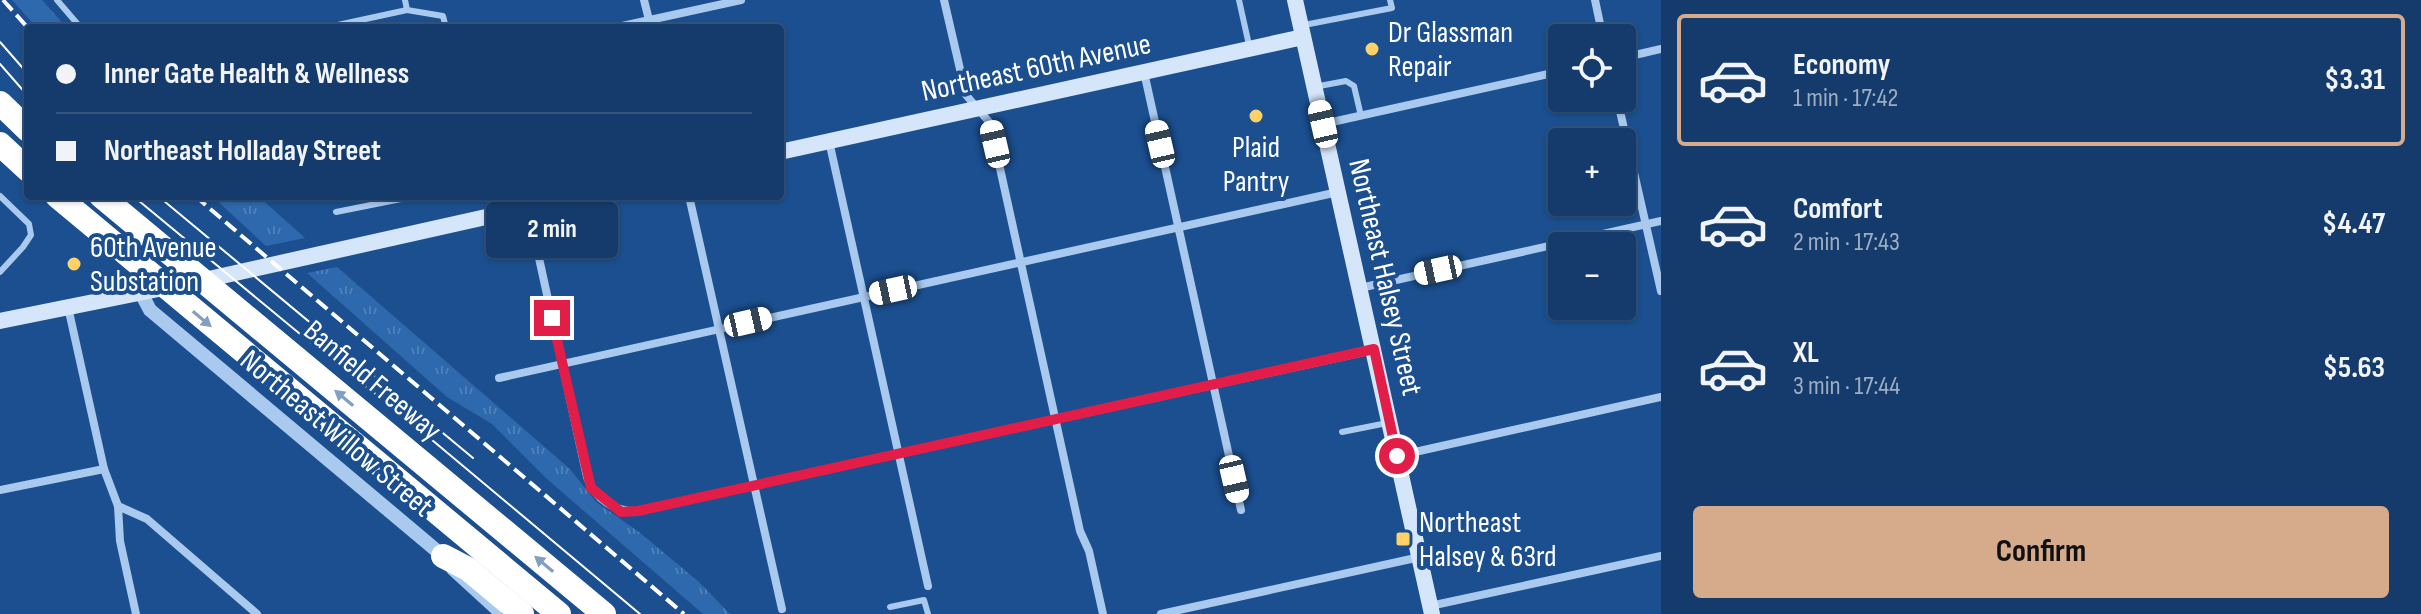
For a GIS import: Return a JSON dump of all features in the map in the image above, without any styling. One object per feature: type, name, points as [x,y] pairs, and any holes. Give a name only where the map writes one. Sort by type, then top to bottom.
[{"type":"highway","points":[[0,103],[24,126]]},
{"type":"highway","points":[[0,144],[24,166]]},
{"type":"highway","name":"Banfield Freeway","points":[[62,200],[559,614]]},
{"type":"highway","name":"Banfield Freeway","points":[[106,200],[604,614]]},
{"type":"highway","points":[[443,556],[468,569],[522,614]]},
{"type":"main road","name":"Northeast Halsey Street","points":[[1295,0],[1431,610]]},
{"type":"main road","name":"Northeast 60th Avenue","points":[[784,151],[1250,49],[1302,32]]},
{"type":"main road","points":[[0,321],[325,252],[508,204],[528,208],[563,200]]},
{"type":"street","points":[[644,0],[650,24],[741,0]]},
{"type":"street","points":[[944,0],[966,95],[990,123],[1080,531],[1089,551],[1103,614]]},
{"type":"street","points":[[1595,0],[1600,24]]},
{"type":"street","points":[[1636,55],[1661,49]]},
{"type":"street","points":[[1144,72],[1241,510]]},
{"type":"street","points":[[1323,124],[1548,74]]},
{"type":"street","points":[[1620,112],[1661,291]]},
{"type":"street","points":[[829,141],[928,586]]},
{"type":"street","points":[[499,378],[1339,192]]},
{"type":"street","points":[[690,200],[782,609]]},
{"type":"street","points":[[528,208],[591,488],[621,512],[754,486],[1374,349]]},
{"type":"street","points":[[1360,288],[1661,221]]},
{"type":"street","name":"Northeast Willow Street","points":[[141,293],[150,310],[443,556],[449,570],[498,614]]},
{"type":"street","points":[[68,306],[104,469],[118,506],[120,541],[136,614]]},
{"type":"street","points":[[1397,456],[1661,397]]},
{"type":"street","points":[[0,490],[104,469]]},
{"type":"street","points":[[118,506],[147,519],[257,614]]},
{"type":"street","points":[[1431,610],[1661,556]]},
{"type":"street","points":[[1161,614],[1420,557]]},
{"type":"lane","points":[[57,0],[78,24]]},
{"type":"lane","points":[[405,0],[407,10]]},
{"type":"lane","points":[[1239,0],[1250,49]]},
{"type":"lane","points":[[1302,32],[1392,8],[1390,0]]},
{"type":"lane","points":[[342,24],[407,10],[443,16],[445,24]]},
{"type":"lane","points":[[1314,87],[1346,81],[1354,86],[1361,116]]},
{"type":"lane","points":[[0,196],[29,224],[31,235],[0,272]]},
{"type":"lane","points":[[336,212],[396,200]]},
{"type":"lane","points":[[1342,432],[1390,422]]},
{"type":"lane","points":[[890,607],[924,600],[928,614]]},
{"type":"green space","points":[[12,0],[42,0],[63,24],[33,24]]},
{"type":"green space","points":[[216,200],[262,200],[305,238],[266,246]]},
{"type":"green space","points":[[337,267],[570,469],[596,502],[639,532],[699,582],[730,614],[703,614],[547,479],[492,424],[447,397],[307,273]]},
{"type":"tram line","points":[[0,42],[24,69]]},
{"type":"tram line","points":[[0,64],[24,91]]},
{"type":"tram line","points":[[138,200],[640,614]]},
{"type":"tram line","points":[[163,200],[473,458]]},
{"type":"railway","points":[[3,0],[24,24]]},
{"type":"railway","points":[[200,200],[684,614]]},
{"type":"place","name":"Dr Glassman Repair","points":[[1372,49]]},
{"type":"place","name":"Plaid Pantry","points":[[1256,116]]},
{"type":"place","name":"60th Avenue Substation","points":[[74,264]]},
{"type":"place","name":"Northeast Halsey & 63rd","points":[[1403,539]]},
{"type":"route","points":[[552,318],[587,477],[591,488],[621,512],[638,511],[1374,349],[1397,456]]}]
